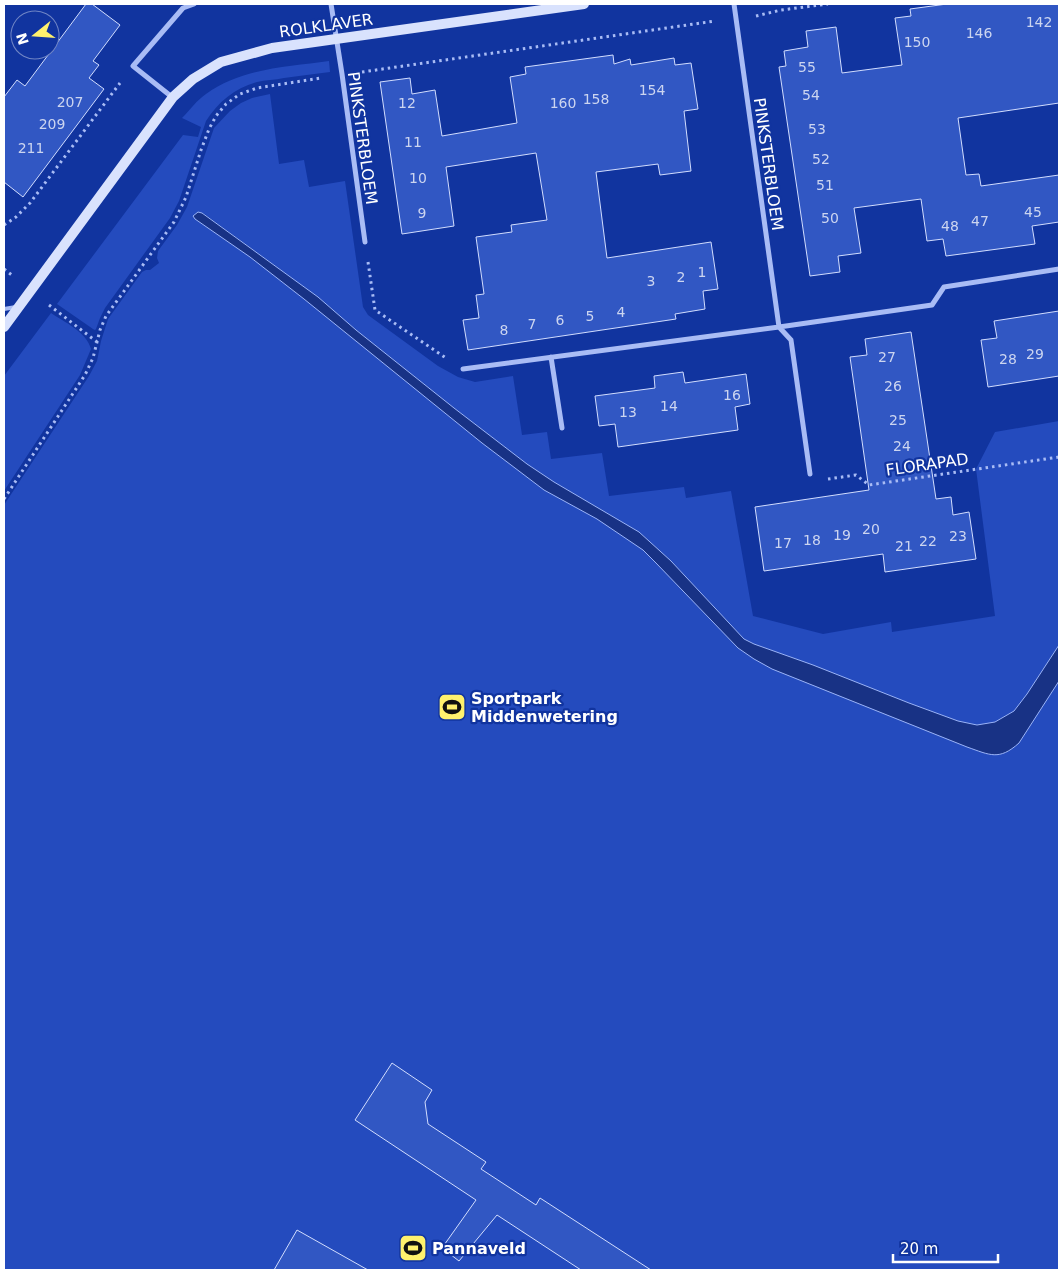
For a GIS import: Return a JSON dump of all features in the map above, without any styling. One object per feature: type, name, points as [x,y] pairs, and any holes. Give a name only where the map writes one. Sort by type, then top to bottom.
[{"type":"street","points":[[173,97],[133,66],[183,8],[194,4]]},
{"type":"street","name":"PINKSTERBLOEM","points":[[331,4],[365,242]]},
{"type":"street","name":"ROLKLAVER","points":[[4,327],[173,97],[193,79],[222,62],[272,48],[584,4]]},
{"type":"street","name":"PINKSTERBLOEM","points":[[734,4],[779,327],[791,340],[810,474]]},
{"type":"street","points":[[463,370],[932,305],[944,286],[1059,269]]},
{"type":"street","points":[[551,357],[562,428]]},
{"type":"lane","points":[[4,308],[18,307]]},
{"type":"path","points":[[756,16],[781,10],[828,4]]},
{"type":"path","points":[[4,498],[85,374],[93,358],[106,316],[174,222],[186,198],[201,150],[216,116],[226,104],[240,94],[257,88],[342,74],[718,21]]},
{"type":"path","points":[[4,225],[16,217],[30,202],[133,66]]},
{"type":"path","points":[[365,242],[375,310],[463,370]]},
{"type":"path","points":[[31,291],[97,342]]},
{"type":"path","name":"FLORAPAD","points":[[810,474],[811,482],[856,475],[869,485],[1059,457]]},
{"type":"shaded area","points":[[329,61],[330,72],[257,82],[234,92],[216,108],[206,121],[179,201],[170,218],[105,308],[95,330],[57,304],[183,135],[198,137],[201,127],[182,118],[200,99],[220,85],[250,74],[281,67]]},
{"type":"shaded area","name":"Sportpark Middenwetering","points":[[270,94],[279,164],[304,160],[309,187],[345,181],[363,307],[368,315],[438,366],[458,377],[475,382],[513,376],[522,435],[547,432],[551,459],[602,453],[609,496],[684,487],[686,498],[731,491],[753,616],[823,634],[891,622],[892,632],[995,616],[976,469],[995,432],[1059,421],[1059,645],[1014,711],[995,722],[977,725],[958,721],[744,639],[671,561],[639,532],[527,464],[356,330],[318,297],[203,213],[198,212],[201,219],[410,380],[497,450],[635,539],[746,648],[1002,746],[1059,668],[1059,1270],[4,1270],[4,505],[89,376],[97,361],[108,319],[142,272],[150,270],[159,263],[157,258],[158,251],[177,225],[187,207],[214,128],[230,111],[241,103],[252,98]]},
{"type":"shaded area","points":[[198,212],[318,297],[356,330],[527,464],[639,532],[671,561],[744,639],[909,703],[958,721],[977,725],[995,722],[1014,711],[1059,645],[1059,681],[1019,743],[1006,752],[994,755],[967,747],[772,669],[738,648],[643,550],[597,519],[544,490],[482,443],[304,299],[250,257],[195,219],[193,216]]},
{"type":"shaded area","points":[[51,313],[85,337],[91,349],[80,375],[4,491],[4,376]]},
{"type":"building","points":[[86,4],[92,4],[120,25],[93,61],[99,65],[89,78],[104,89],[23,197],[4,182],[4,97],[17,80],[25,86],[44,60],[60,60],[60,39]]},
{"type":"building","points":[[947,4],[1059,4],[1059,103],[958,118],[966,175],[979,174],[981,186],[1059,175],[1059,222],[1032,226],[1035,244],[946,256],[943,239],[927,241],[921,199],[854,208],[861,253],[838,256],[840,272],[810,276],[779,67],[786,66],[784,51],[808,47],[806,31],[836,27],[842,73],[902,65],[895,18],[911,16],[910,9]]},
{"type":"building","points":[[613,55],[614,64],[630,59],[631,65],[674,58],[675,65],[691,63],[698,109],[684,111],[691,171],[660,175],[658,164],[596,172],[607,258],[711,242],[718,289],[703,291],[705,309],[675,314],[676,319],[468,350],[463,320],[479,318],[476,295],[484,294],[476,237],[512,232],[511,225],[547,220],[536,153],[446,167],[454,226],[402,234],[380,82],[410,78],[412,94],[435,90],[442,136],[517,123],[510,77],[526,74],[525,67]]},
{"type":"building","points":[[1059,311],[1059,376],[988,387],[981,340],[997,338],[994,321]]},
{"type":"building","points":[[911,332],[936,499],[951,497],[953,515],[969,512],[976,559],[885,572],[883,554],[764,571],[755,507],[869,490],[850,357],[867,355],[865,339]]},
{"type":"building","points":[[683,372],[685,383],[746,374],[750,404],[735,407],[738,430],[618,447],[615,424],[599,426],[595,396],[655,388],[654,376]]},
{"type":"building","points":[[392,1063],[432,1090],[425,1102],[428,1124],[486,1162],[481,1169],[536,1205],[540,1198],[651,1270],[581,1270],[497,1215],[459,1261],[442,1248],[476,1200],[355,1120]]},
{"type":"building","points":[[297,1230],[368,1270],[274,1270]]},
{"type":"place","name":"Sportpark Middenwetering","points":[[452,707]]},
{"type":"place","name":"Pannaveld","points":[[413,1248]]}]
